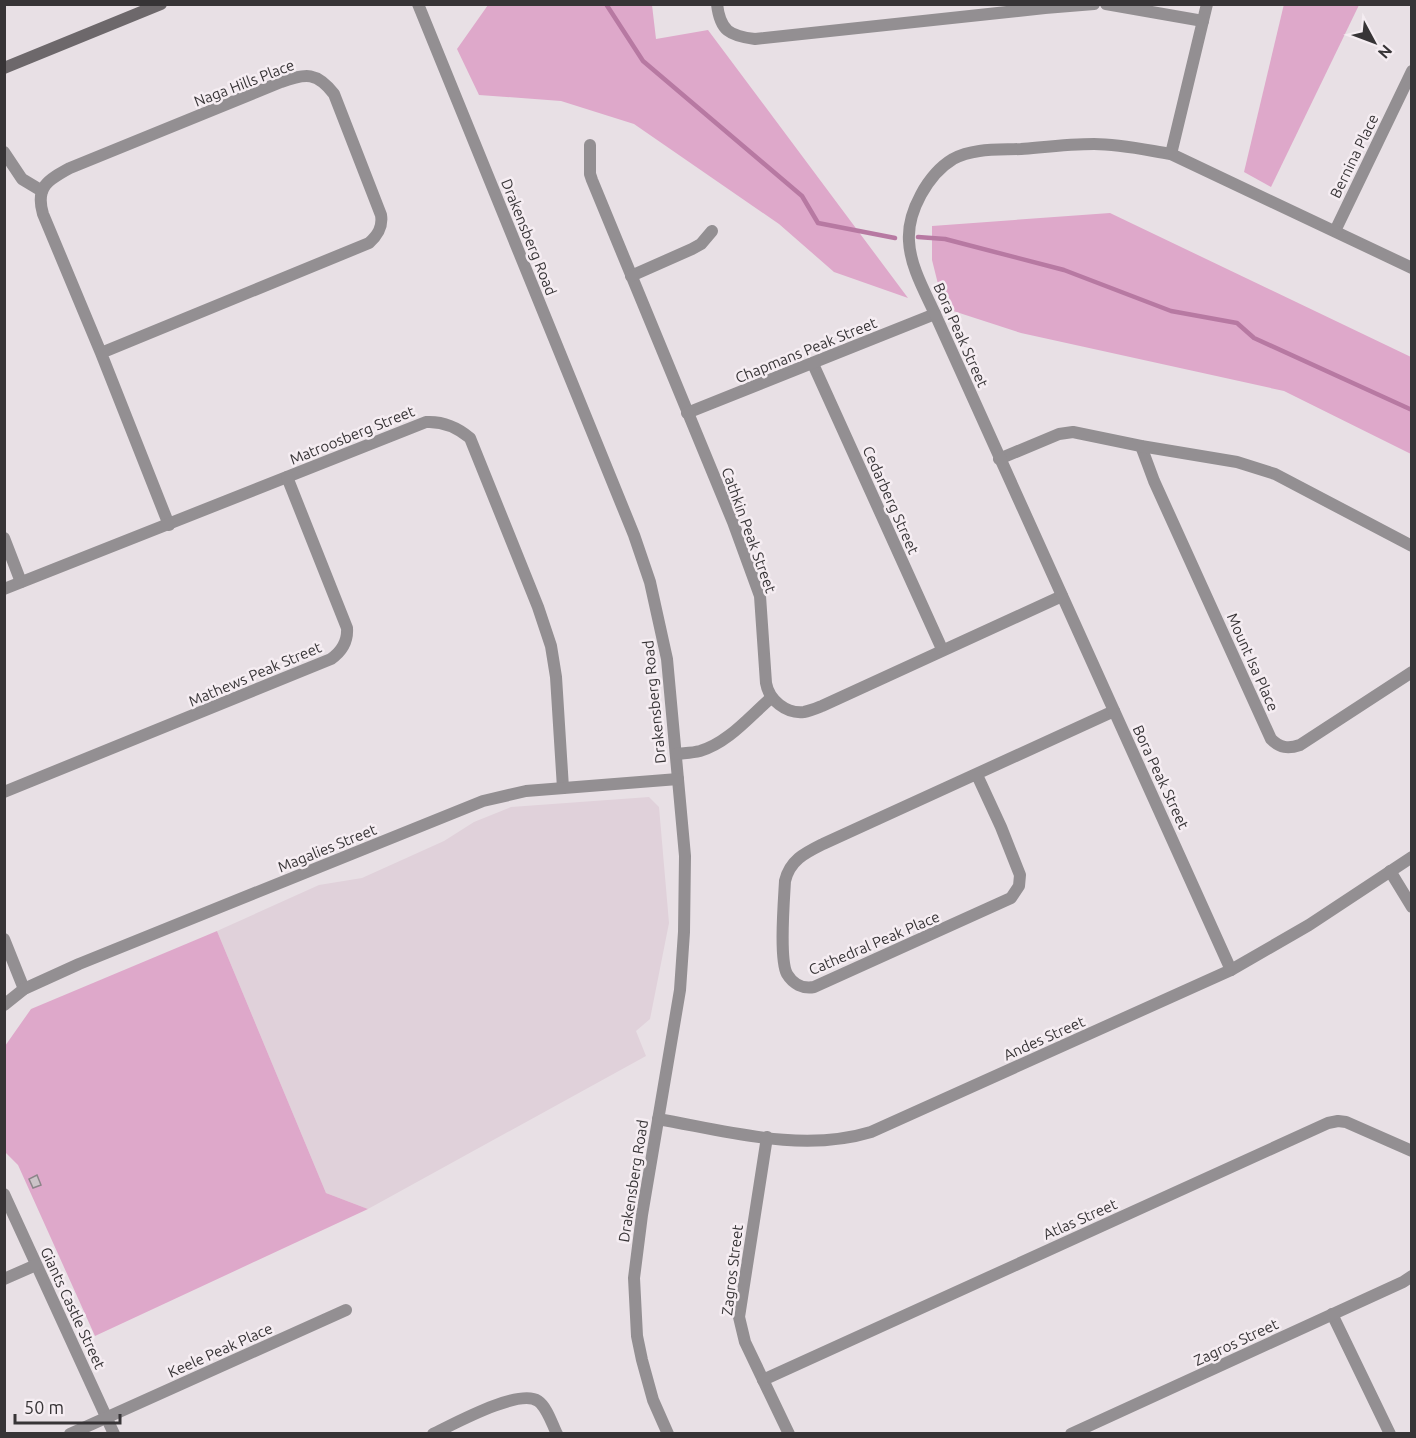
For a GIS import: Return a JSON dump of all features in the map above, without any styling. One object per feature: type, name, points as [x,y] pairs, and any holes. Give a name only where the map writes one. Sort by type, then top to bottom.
[{"type":"street","points":[[4,68],[161,4]]},
{"type":"street","name":"Drakensberg Road","points":[[418,4],[634,535],[647,573],[668,658],[685,856],[684,933],[680,990],[642,1215],[634,1278],[637,1336],[642,1360],[653,1400],[668,1434]]},
{"type":"street","points":[[717,4],[724,28],[738,37],[755,39],[1094,4]]},
{"type":"street","points":[[1106,4],[1203,21]]},
{"type":"street","points":[[1172,154],[1207,4]]},
{"type":"street","name":"Bernina Place","points":[[1335,231],[1406,97],[1412,71]]},
{"type":"street","name":"Naga Hills Place","points":[[42,191],[50,179],[70,168],[281,82],[298,76],[312,76],[321,80],[334,94],[381,215],[379,232],[369,243],[101,353]]},
{"type":"street","name":"Bora Peak Street","points":[[1231,970],[914,266],[909,230],[923,191],[942,167],[959,157],[980,151],[1094,144],[1172,154],[1412,268]]},
{"type":"street","name":"Cathkin Peak Street","points":[[590,146],[592,180],[733,522],[760,596],[766,683],[771,698]]},
{"type":"street","points":[[4,152],[22,179],[42,191],[40,204],[43,214],[101,353],[168,525]]},
{"type":"street","points":[[631,276],[701,244],[712,231]]},
{"type":"street","name":"Chapmans Peak Street","points":[[687,413],[935,314]]},
{"type":"street","name":"Cedarberg Street","points":[[813,364],[942,650]]},
{"type":"street","name":"Matroosberg Street","points":[[4,589],[426,422],[444,423],[470,438],[538,607],[551,646],[556,677],[563,788]]},
{"type":"street","points":[[999,459],[1059,434],[1073,432],[1237,462],[1275,474],[1412,546]]},
{"type":"street","name":"Mount Isa Place","points":[[1141,446],[1154,481],[1253,702],[1271,739],[1276,744],[1287,748],[1300,745],[1412,672]]},
{"type":"street","name":"Mathews Peak Street","points":[[4,792],[320,664],[338,654],[346,639],[347,628],[287,477]]},
{"type":"street","points":[[4,538],[21,582]]},
{"type":"street","points":[[676,754],[701,751],[720,741],[741,726],[771,698],[785,708],[805,712],[1062,596]]},
{"type":"street","name":"Cathedral Peak Place","points":[[977,775],[1020,875],[1019,886],[1011,898],[814,987],[804,987],[793,981],[784,966],[784,881],[787,871],[797,858],[1114,711]]},
{"type":"street","name":"Magalies Street","points":[[4,1005],[24,988],[79,964],[483,801],[525,791],[678,779]]},
{"type":"street","name":"Andes Street","points":[[658,1119],[809,1142],[840,1140],[871,1132],[1231,970],[1309,925],[1412,856]]},
{"type":"street","points":[[1390,871],[1412,908]]},
{"type":"street","points":[[4,939],[24,988]]},
{"type":"street","name":"Atlas Street","points":[[763,1380],[1328,1123],[1346,1122],[1412,1151]]},
{"type":"street","name":"Zagros Street","points":[[766,1137],[739,1317],[746,1342],[789,1434]]},
{"type":"street","name":"Giants Castle Street","points":[[4,1194],[114,1434]]},
{"type":"street","points":[[4,1279],[36,1265]]},
{"type":"street","name":"Zagros Street","points":[[1071,1434],[1412,1276]]},
{"type":"street","name":"Keele Peak Place","points":[[70,1434],[346,1310]]},
{"type":"street","points":[[1332,1314],[1390,1434]]},
{"type":"street","points":[[433,1434],[511,1400],[529,1398],[539,1402],[557,1434]]},
{"type":"shaded area","points":[[1284,4],[1359,5],[1271,187],[1244,172]]},
{"type":"shaded area","points":[[488,5],[652,5],[656,39],[708,30],[908,298],[834,272],[779,224],[634,124],[561,101],[479,95],[457,49]]},
{"type":"shaded area","points":[[1110,213],[1411,357],[1411,454],[1284,391],[1021,333],[944,308],[932,260],[932,226]]},
{"type":"shaded area","points":[[649,797],[659,807],[669,923],[650,1019],[636,1031],[646,1056],[368,1209],[326,1193],[217,931],[319,885],[362,878],[444,841],[474,822],[511,807]]},
{"type":"shaded area","points":[[217,931],[326,1193],[368,1209],[95,1336],[18,1165],[5,1152],[5,1046],[31,1009]]},
{"type":"building","points":[[37,1175],[41,1185],[33,1188],[29,1179]]},
{"type":"waterway","points":[[606,4],[643,61],[802,196],[818,223],[895,238]]},
{"type":"waterway","points":[[918,237],[945,239],[1064,270],[1171,311],[1237,323],[1254,338],[1412,410]]}]
